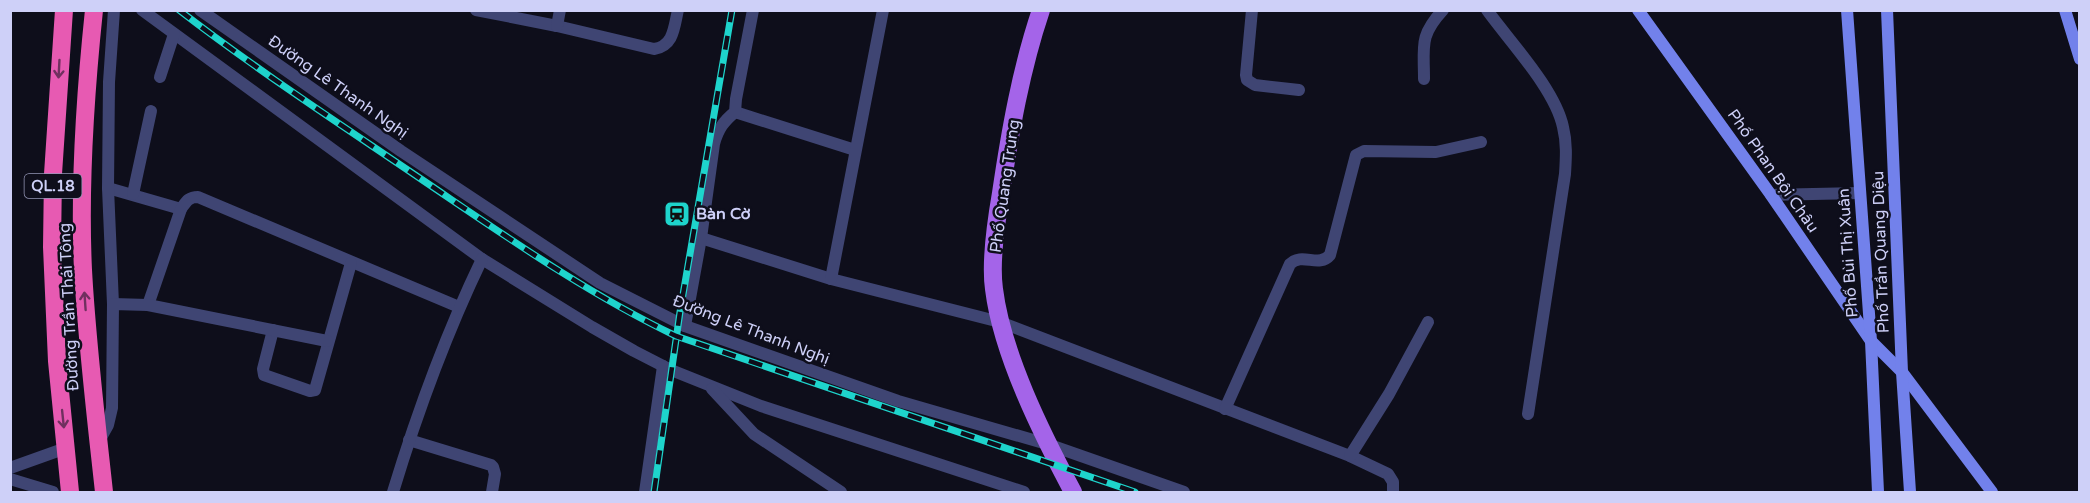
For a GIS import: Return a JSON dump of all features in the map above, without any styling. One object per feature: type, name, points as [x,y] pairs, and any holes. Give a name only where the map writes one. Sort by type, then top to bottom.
[{"type":"highway","name":"Đường Trần Thái Tông","points":[[64,10],[53,174],[52,247],[57,361],[70,492]]},
{"type":"highway","name":"Đường Trần Thái Tông","points":[[94,10],[82,173],[83,268],[89,359],[104,492]]},
{"type":"main road","name":"Phố Quang Trung","points":[[1041,10],[1029,46],[1007,152],[996,227],[993,286],[1000,322],[1047,444],[1073,492]]},
{"type":"main road","name":"Phố Phan Bội Châu","points":[[1638,10],[1771,195],[1871,341],[1902,372],[1992,492]]},
{"type":"main road","name":"Phố Bùi Thị Xuân","points":[[1847,10],[1871,341],[1878,492]]},
{"type":"main road","name":"Phố Trần Quang Diệu","points":[[1887,10],[1902,372],[1910,492]]},
{"type":"main road","points":[[2065,10],[2079,59]]},
{"type":"street","points":[[99,441],[108,425],[112,408],[113,304],[108,188],[109,82],[114,10]]},
{"type":"street","points":[[142,10],[482,259],[592,327],[663,366],[761,406],[1024,492]]},
{"type":"street","name":"Đường Lê Thanh Nghị","points":[[200,10],[401,151],[580,270],[600,283],[685,326],[898,401],[1047,444],[1184,492]]},
{"type":"street","points":[[476,10],[654,49],[662,48],[669,43],[678,10]]},
{"type":"street","points":[[557,26],[560,10]]},
{"type":"street","points":[[685,326],[701,238],[714,144],[724,121],[735,112],[753,10]]},
{"type":"street","points":[[831,279],[883,10]]},
{"type":"street","points":[[1252,10],[1247,80],[1255,85],[1299,90]]},
{"type":"street","points":[[1424,80],[1424,36],[1431,23],[1443,10]]},
{"type":"street","points":[[1487,10],[1555,104],[1563,125],[1567,149],[1528,414]]},
{"type":"street","points":[[160,77],[174,34]]},
{"type":"street","points":[[133,194],[151,111]]},
{"type":"street","points":[[735,112],[855,150]]},
{"type":"street","points":[[1225,409],[1290,264],[1298,258],[1327,260],[1330,255],[1356,155],[1364,151],[1436,152],[1481,142]]},
{"type":"street","points":[[108,188],[181,209]]},
{"type":"street","points":[[1771,195],[1860,193]]},
{"type":"street","points":[[148,305],[181,209],[187,200],[198,197],[459,307]]},
{"type":"street","points":[[701,238],[831,279],[1000,322],[1350,456],[1388,474],[1393,482],[1393,492]]},
{"type":"street","points":[[393,492],[409,440],[459,307],[482,259]]},
{"type":"street","points":[[273,330],[263,373],[310,391],[316,388],[327,341],[351,263]]},
{"type":"street","points":[[113,304],[148,305],[327,341]]},
{"type":"street","points":[[1350,456],[1389,394],[1428,322]]},
{"type":"street","points":[[645,492],[663,366]]},
{"type":"street","points":[[710,386],[754,434],[841,492]]},
{"type":"street","points":[[409,440],[494,467],[492,492]]},
{"type":"street","points":[[10,468],[66,448]]},
{"type":"street","points":[[10,479],[53,492]]},
{"type":"railway","points":[[179,10],[238,54],[514,242],[610,301],[676,336],[1135,492]]},
{"type":"railway","points":[[654,492],[680,312],[732,10]]},
{"type":"place","name":"Bàn Cờ","points":[[677,214]]}]
